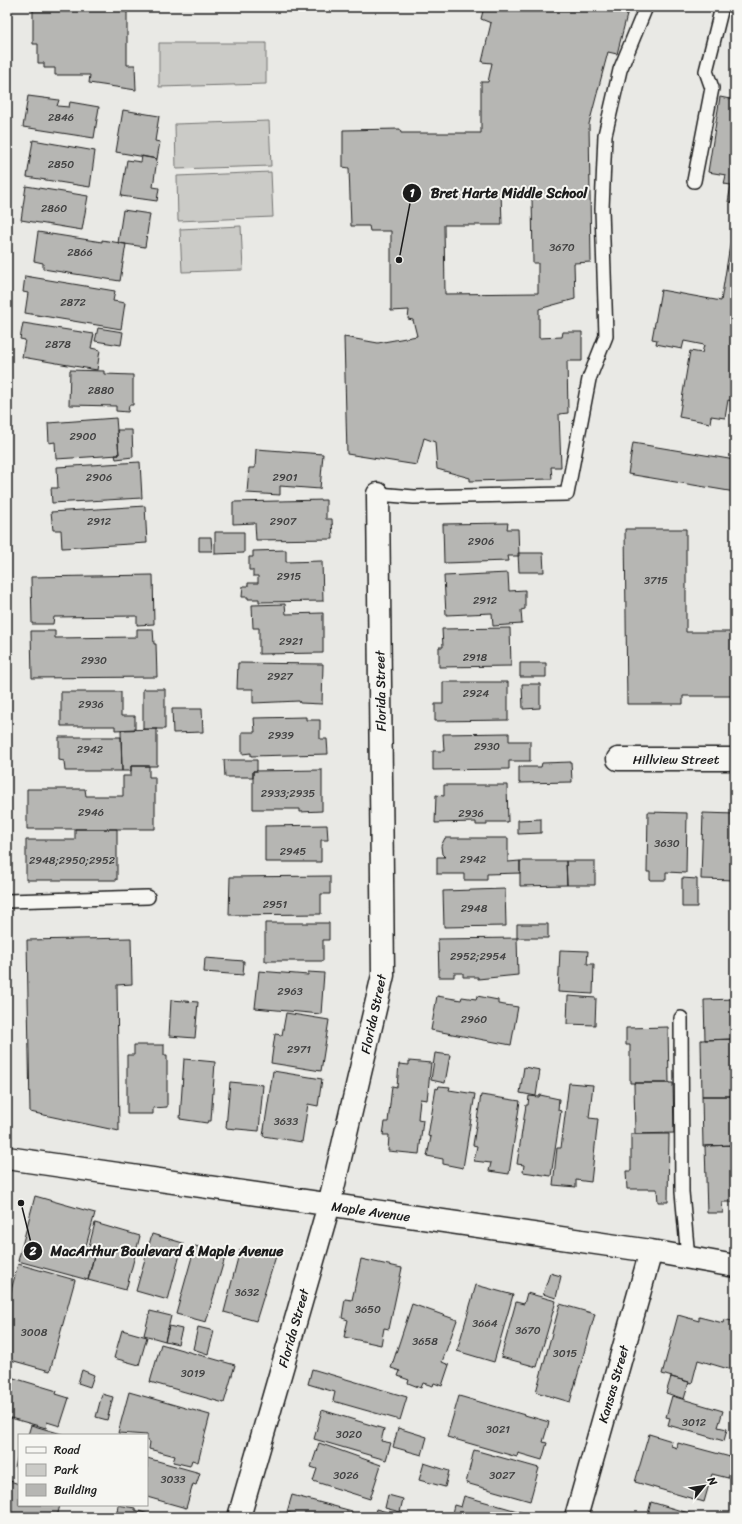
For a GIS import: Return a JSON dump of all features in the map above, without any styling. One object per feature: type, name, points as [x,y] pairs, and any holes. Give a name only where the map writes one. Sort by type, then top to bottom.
[{"type":"street","name":"Florida Street","points":[[239,1517],[328,1205],[382,975],[378,494]]},
{"type":"street","name":"Hillview Street","points":[[618,760],[735,759]]},
{"type":"street","name":"Maple Avenue","points":[[7,1158],[651,1251],[735,1266]]},
{"type":"street","name":"Kansas Street","points":[[576,1517],[651,1251]]},
{"type":"lane","points":[[378,494],[414,497],[567,494],[588,379],[606,336],[602,209],[605,135],[620,70],[646,7]]},
{"type":"lane","points":[[694,181],[712,88],[706,71],[722,7]]},
{"type":"lane","points":[[7,902],[148,897]]},
{"type":"lane","points":[[681,1018],[682,1192],[688,1258]]},
{"type":"green space","points":[[159,43],[266,43],[266,84],[159,87]]},
{"type":"green space","points":[[269,121],[271,166],[176,169],[175,124]]},
{"type":"green space","points":[[271,172],[273,217],[178,221],[177,176]]},
{"type":"green space","points":[[241,226],[243,270],[182,272],[180,229]]},
{"type":"building","points":[[33,7],[127,7],[127,65],[135,65],[136,90],[89,83],[90,75],[55,75],[55,68],[44,68],[44,63],[38,63],[38,44],[33,44]]},
{"type":"building","points":[[484,7],[629,7],[617,54],[608,52],[589,124],[591,262],[574,263],[575,299],[539,309],[539,338],[562,337],[563,332],[582,332],[582,361],[567,361],[568,413],[559,414],[561,467],[551,467],[552,479],[470,481],[470,478],[437,469],[435,442],[424,438],[417,465],[347,454],[344,337],[378,343],[417,336],[413,320],[408,319],[409,310],[391,311],[391,231],[370,231],[369,226],[351,226],[349,168],[343,167],[343,130],[400,129],[401,133],[481,133],[481,82],[488,82],[492,63],[482,62],[491,23],[481,19]],"holes":[[[501,191],[514,191],[514,195],[532,195],[533,263],[538,263],[538,293],[445,294],[444,225],[502,225]]]},
{"type":"building","points":[[28,96],[59,100],[57,106],[69,107],[70,102],[99,107],[94,138],[23,127]]},
{"type":"building","points":[[720,97],[735,100],[735,203],[728,202],[731,185],[724,184],[726,175],[708,172]]},
{"type":"building","points":[[123,110],[159,116],[155,141],[160,142],[157,159],[116,152]]},
{"type":"building","points":[[33,140],[95,151],[90,187],[27,177]]},
{"type":"building","points":[[142,156],[157,159],[153,187],[159,188],[157,201],[121,196],[127,160],[141,162]]},
{"type":"building","points":[[26,186],[88,196],[82,230],[21,220]]},
{"type":"building","points":[[123,210],[150,214],[145,247],[118,243]]},
{"type":"building","points":[[38,232],[102,242],[102,240],[126,244],[120,281],[43,269],[43,263],[34,261]]},
{"type":"building","points":[[732,233],[735,234],[735,358],[733,371],[735,371],[735,402],[728,400],[725,418],[711,416],[710,423],[679,417],[690,351],[702,353],[704,345],[684,341],[682,349],[656,344],[657,340],[652,339],[661,290],[721,301]]},
{"type":"building","points":[[25,276],[115,291],[113,301],[125,303],[121,329],[25,313],[28,293],[23,292]]},
{"type":"building","points":[[23,323],[94,334],[91,348],[100,350],[97,370],[22,357],[25,340],[20,339]]},
{"type":"building","points":[[98,328],[123,332],[121,345],[95,341]]},
{"type":"building","points":[[70,370],[104,371],[104,374],[133,375],[133,405],[129,405],[128,412],[116,411],[116,406],[69,405]]},
{"type":"building","points":[[116,418],[119,455],[56,459],[55,442],[49,443],[48,423]]},
{"type":"building","points":[[117,430],[132,430],[133,457],[116,459],[115,455],[119,455]]},
{"type":"building","points":[[633,443],[735,460],[735,492],[628,474]]},
{"type":"building","points":[[256,449],[323,454],[320,489],[280,486],[280,495],[247,493],[249,468],[255,468]]},
{"type":"building","points":[[140,462],[142,498],[52,503],[51,488],[58,488],[57,467]]},
{"type":"building","points":[[326,500],[326,519],[332,519],[333,539],[256,540],[255,523],[233,524],[233,502]]},
{"type":"building","points":[[145,506],[147,543],[62,548],[61,530],[53,530],[51,512]]},
{"type":"building","points":[[508,523],[507,529],[518,529],[519,556],[508,556],[509,561],[444,563],[443,524]]},
{"type":"building","points":[[625,529],[686,529],[686,632],[735,632],[735,696],[683,696],[683,704],[627,704]]},
{"type":"building","points":[[215,532],[244,532],[244,553],[215,554]]},
{"type":"building","points":[[199,537],[211,537],[212,551],[199,551]]},
{"type":"building","points":[[286,550],[286,562],[322,561],[323,601],[259,602],[259,599],[248,599],[248,597],[242,597],[243,586],[248,586],[248,583],[258,583],[258,576],[253,576],[253,570],[249,570],[249,557],[253,557],[253,551]]},
{"type":"building","points":[[518,553],[543,553],[544,572],[519,572]]},
{"type":"building","points":[[508,573],[509,591],[525,590],[525,609],[521,610],[522,624],[493,626],[492,613],[446,615],[444,576]]},
{"type":"building","points":[[153,575],[154,624],[137,625],[137,616],[54,617],[53,624],[32,624],[31,577]]},
{"type":"building","points":[[285,604],[286,614],[323,613],[323,653],[259,654],[259,628],[253,628],[252,605]]},
{"type":"building","points":[[510,628],[511,666],[439,667],[439,647],[443,647],[442,629]]},
{"type":"building","points":[[137,629],[153,629],[154,644],[156,644],[157,677],[32,678],[31,631],[55,631],[55,638],[137,637]]},
{"type":"building","points":[[238,663],[323,664],[322,704],[300,703],[299,701],[253,703],[253,689],[237,689]]},
{"type":"building","points":[[520,663],[546,663],[546,677],[520,677]]},
{"type":"building","points":[[443,682],[508,682],[508,720],[435,721],[435,704],[443,704]]},
{"type":"building","points":[[522,684],[540,684],[540,708],[523,709]]},
{"type":"building","points":[[143,689],[165,689],[165,729],[143,729]]},
{"type":"building","points":[[61,692],[121,692],[121,716],[135,716],[135,729],[115,730],[115,726],[61,726]]},
{"type":"building","points":[[172,709],[202,709],[203,732],[173,733]]},
{"type":"building","points":[[306,717],[306,720],[320,720],[320,739],[327,739],[328,754],[251,756],[251,753],[242,754],[242,732],[255,732],[254,718]]},
{"type":"building","points":[[157,729],[157,766],[131,766],[131,771],[122,771],[121,730]]},
{"type":"building","points":[[509,733],[509,741],[530,741],[530,761],[509,761],[509,769],[433,770],[433,751],[444,751],[443,734]]},
{"type":"building","points":[[59,737],[121,737],[122,771],[65,771],[64,761],[59,760]]},
{"type":"building","points":[[224,760],[257,760],[257,771],[253,771],[253,777],[225,777]]},
{"type":"building","points":[[571,762],[572,782],[519,783],[519,767],[541,767],[542,763]]},
{"type":"building","points":[[131,766],[149,766],[149,777],[155,777],[155,829],[27,829],[27,789],[85,789],[86,796],[123,796],[123,776],[131,776]]},
{"type":"building","points":[[322,770],[322,811],[300,812],[300,809],[253,809],[253,771]]},
{"type":"building","points":[[444,785],[507,785],[508,822],[487,822],[487,825],[476,825],[476,822],[435,823],[436,795],[444,796]]},
{"type":"building","points":[[648,812],[687,813],[686,873],[666,872],[666,880],[650,880],[650,872],[647,872]]},
{"type":"building","points":[[703,813],[735,814],[735,880],[701,879]]},
{"type":"building","points":[[541,819],[541,833],[518,834],[518,820]]},
{"type":"building","points":[[327,825],[328,840],[321,840],[321,862],[265,862],[265,826]]},
{"type":"building","points":[[75,829],[117,829],[117,880],[26,880],[26,840],[75,840]]},
{"type":"building","points":[[445,838],[508,838],[508,862],[520,861],[520,873],[487,874],[487,880],[464,880],[464,874],[437,874],[437,857],[445,857],[442,854],[441,846]]},
{"type":"building","points":[[520,861],[566,861],[567,885],[520,886]]},
{"type":"building","points":[[566,861],[595,861],[595,885],[567,885]]},
{"type":"building","points":[[330,876],[330,894],[321,894],[321,914],[229,915],[230,877]]},
{"type":"building","points":[[682,878],[697,879],[697,907],[682,907]]},
{"type":"building","points":[[505,889],[506,926],[444,927],[443,891]]},
{"type":"building","points":[[265,923],[329,923],[329,940],[323,940],[323,961],[265,961]]},
{"type":"building","points":[[517,924],[548,924],[548,938],[517,938]]},
{"type":"building","points":[[131,938],[132,984],[117,985],[119,1131],[30,1112],[27,940]]},
{"type":"building","points":[[517,938],[518,975],[478,979],[478,977],[463,977],[463,973],[454,973],[454,977],[439,977],[438,939]]},
{"type":"building","points":[[560,950],[588,951],[587,964],[594,964],[593,994],[558,992]]},
{"type":"building","points":[[205,958],[244,961],[243,975],[204,972]]},
{"type":"building","points":[[259,971],[308,975],[308,972],[324,973],[321,1014],[255,1008]]},
{"type":"building","points":[[437,996],[461,1000],[462,997],[476,999],[477,996],[498,1000],[498,1004],[518,1007],[511,1045],[431,1030]]},
{"type":"building","points":[[568,996],[596,998],[595,1025],[567,1024]]},
{"type":"building","points":[[735,999],[735,1039],[705,1040],[704,1000]]},
{"type":"building","points":[[171,1000],[198,1002],[195,1038],[169,1036]]},
{"type":"building","points":[[286,1013],[329,1020],[321,1071],[271,1063],[275,1034],[282,1035]]},
{"type":"building","points":[[668,1027],[669,1083],[630,1083],[630,1045],[626,1045],[626,1028]]},
{"type":"building","points":[[735,1039],[735,1096],[702,1096],[701,1040]]},
{"type":"building","points":[[134,1045],[164,1045],[164,1055],[167,1055],[167,1107],[153,1108],[153,1114],[127,1114],[127,1055],[134,1055]]},
{"type":"building","points":[[435,1053],[450,1055],[445,1083],[431,1080]]},
{"type":"building","points":[[184,1059],[215,1062],[211,1121],[208,1121],[207,1123],[180,1119]]},
{"type":"building","points":[[409,1061],[431,1063],[427,1100],[420,1099],[418,1119],[423,1120],[419,1154],[388,1151],[389,1135],[383,1135],[385,1122],[388,1122],[392,1086],[397,1087],[399,1064],[409,1065]]},
{"type":"building","points":[[524,1067],[540,1070],[536,1096],[520,1093]]},
{"type":"building","points":[[273,1071],[322,1079],[318,1106],[308,1104],[302,1142],[263,1136]]},
{"type":"building","points":[[230,1082],[263,1085],[259,1131],[226,1128]]},
{"type":"building","points":[[569,1083],[593,1085],[589,1118],[598,1119],[591,1182],[576,1180],[576,1187],[553,1185],[557,1148],[561,1148]]},
{"type":"building","points":[[634,1083],[673,1083],[674,1133],[635,1134]]},
{"type":"building","points":[[439,1086],[450,1087],[449,1090],[475,1094],[463,1168],[443,1164],[443,1159],[427,1156],[431,1137],[428,1136],[436,1088],[438,1089]]},
{"type":"building","points":[[481,1095],[520,1101],[509,1174],[489,1171],[491,1163],[474,1161],[477,1146],[473,1145]]},
{"type":"building","points":[[540,1095],[559,1099],[558,1110],[561,1111],[551,1176],[523,1172],[524,1165],[517,1164],[526,1105],[528,1105],[529,1096],[539,1097]]},
{"type":"building","points":[[702,1096],[735,1096],[735,1145],[703,1146]]},
{"type":"building","points":[[631,1134],[669,1134],[668,1202],[658,1202],[657,1189],[627,1189],[626,1171],[631,1171]]},
{"type":"building","points":[[735,1145],[735,1202],[722,1202],[723,1213],[707,1213],[705,1146]]},
{"type":"building","points":[[35,1196],[95,1213],[84,1253],[94,1256],[88,1280],[18,1261]]},
{"type":"building","points":[[95,1223],[140,1236],[126,1290],[88,1280],[94,1256],[87,1254]]},
{"type":"building","points":[[152,1234],[183,1243],[168,1300],[136,1291]]},
{"type":"building","points":[[195,1246],[226,1254],[206,1322],[176,1314]]},
{"type":"building","points":[[240,1250],[260,1255],[261,1251],[276,1256],[256,1321],[224,1312]]},
{"type":"building","points":[[361,1259],[402,1268],[389,1329],[384,1328],[381,1345],[344,1337],[348,1320],[342,1318],[345,1299],[352,1300]]},
{"type":"building","points":[[18,1264],[75,1280],[50,1371],[7,1359],[7,1306]]},
{"type":"building","points":[[550,1273],[561,1276],[556,1298],[543,1294]]},
{"type":"building","points":[[476,1285],[513,1295],[494,1362],[457,1351]]},
{"type":"building","points":[[527,1293],[556,1301],[537,1367],[501,1357],[516,1302],[524,1304]]},
{"type":"building","points":[[412,1304],[457,1320],[442,1362],[449,1365],[442,1386],[434,1383],[433,1386],[423,1383],[421,1388],[408,1383],[409,1380],[398,1376],[400,1371],[391,1368]]},
{"type":"building","points":[[560,1304],[595,1314],[570,1402],[536,1392]]},
{"type":"building","points":[[150,1311],[171,1316],[165,1341],[144,1335]]},
{"type":"building","points":[[678,1315],[699,1321],[699,1317],[723,1323],[724,1319],[735,1322],[735,1371],[698,1360],[692,1383],[662,1374]]},
{"type":"building","points":[[169,1326],[182,1329],[178,1344],[165,1341]]},
{"type":"building","points":[[198,1327],[214,1331],[208,1354],[193,1349]]},
{"type":"building","points":[[122,1330],[147,1337],[139,1365],[114,1358]]},
{"type":"building","points":[[161,1344],[235,1365],[224,1403],[150,1382]]},
{"type":"building","points":[[312,1369],[407,1397],[400,1420],[333,1401],[335,1392],[308,1384]]},
{"type":"building","points":[[82,1370],[94,1375],[90,1387],[78,1383]]},
{"type":"building","points":[[7,1376],[57,1391],[56,1394],[69,1398],[60,1426],[47,1422],[46,1428],[7,1417]]},
{"type":"building","points":[[671,1377],[689,1382],[684,1399],[666,1393]]},
{"type":"building","points":[[129,1392],[210,1415],[198,1462],[192,1460],[190,1466],[173,1462],[175,1456],[149,1449],[150,1442],[148,1441],[148,1434],[118,1433]]},
{"type":"building","points":[[102,1394],[113,1397],[107,1420],[96,1417]]},
{"type":"building","points":[[459,1396],[549,1422],[543,1442],[547,1443],[542,1460],[518,1453],[517,1457],[447,1437]]},
{"type":"building","points":[[672,1396],[723,1411],[718,1427],[727,1429],[724,1441],[668,1425],[670,1418],[666,1417]]},
{"type":"building","points":[[322,1410],[384,1429],[381,1441],[391,1443],[386,1460],[314,1439]]},
{"type":"building","points":[[31,1425],[62,1434],[28,1434]]},
{"type":"building","points":[[398,1428],[427,1437],[422,1455],[393,1447]]},
{"type":"building","points":[[649,1434],[672,1441],[671,1446],[677,1448],[678,1443],[734,1458],[728,1478],[712,1474],[704,1502],[635,1482]]},
{"type":"building","points":[[319,1443],[381,1465],[370,1499],[313,1481],[317,1469],[311,1467]]},
{"type":"building","points":[[474,1450],[539,1468],[530,1501],[466,1483]]},
{"type":"building","points":[[18,1455],[18,1468],[15,1467]]},
{"type":"building","points":[[148,1458],[200,1473],[196,1485],[193,1484],[186,1508],[148,1497]]},
{"type":"building","points":[[424,1463],[449,1471],[445,1487],[419,1480]]},
{"type":"building","points":[[7,1480],[18,1484],[18,1506],[60,1506],[57,1517],[7,1517]]},
{"type":"building","points":[[292,1495],[352,1511],[351,1516],[355,1517],[296,1517],[296,1515],[287,1512]]},
{"type":"building","points":[[388,1495],[403,1499],[400,1512],[385,1508]]},
{"type":"building","points":[[464,1496],[528,1514],[527,1517],[451,1517],[454,1505],[461,1507]]},
{"type":"building","points":[[651,1502],[702,1517],[647,1517]]},
{"type":"building","points":[[118,1506],[124,1506],[135,1508],[135,1510],[159,1517],[112,1517],[113,1513],[117,1513]]},
{"type":"building","points":[[376,1509],[405,1517],[374,1517]]},
{"type":"place","name":"Bret Harte Middle School","points":[[399,260]]},
{"type":"place","name":"MacArthur Boulevard & Maple Avenue","points":[[21,1203]]}]
